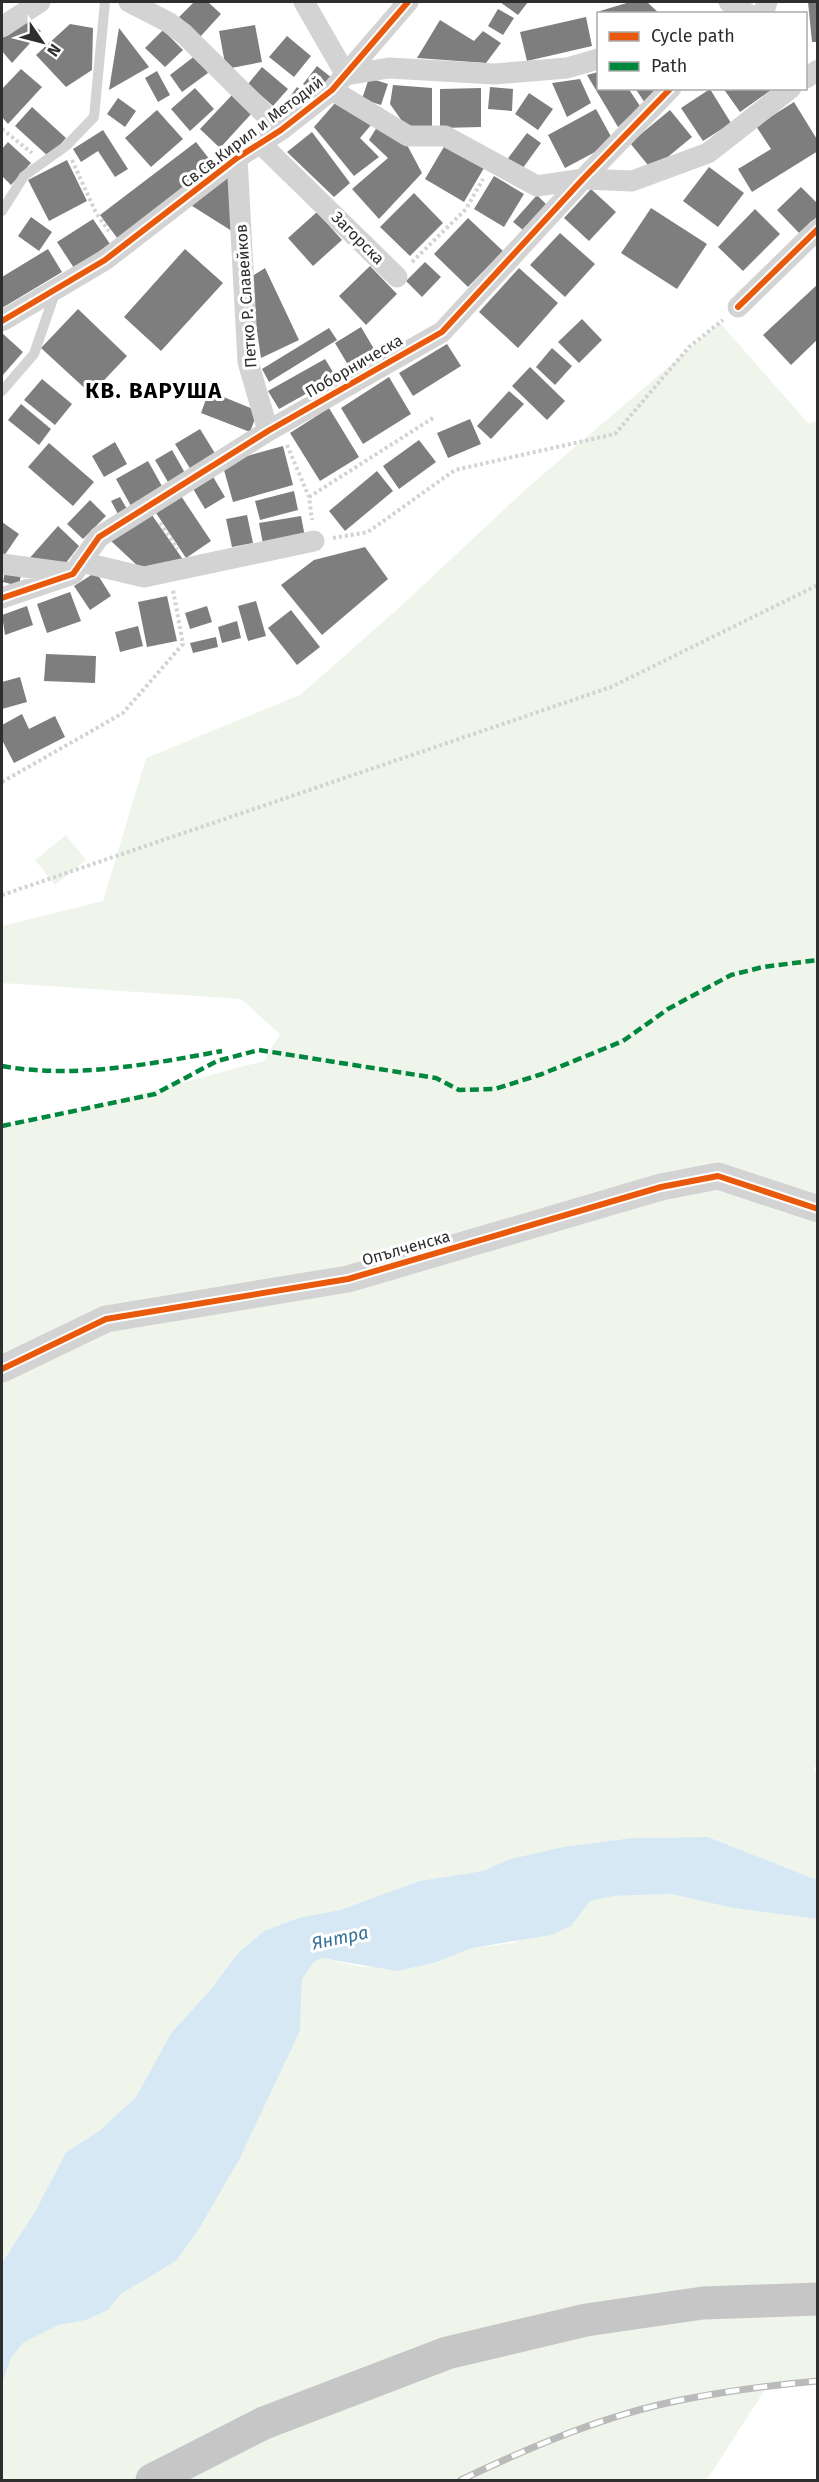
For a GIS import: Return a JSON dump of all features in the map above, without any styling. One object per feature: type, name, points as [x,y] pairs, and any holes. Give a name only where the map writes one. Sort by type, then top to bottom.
[{"type":"main road","points":[[152,2481],[264,2423],[447,2353],[597,2318],[703,2303],[818,2299]]},
{"type":"street","points":[[2,27],[40,2]]},
{"type":"street","points":[[129,2],[168,22],[184,34],[281,130]]},
{"type":"street","points":[[304,2],[339,83],[408,136],[445,136],[537,186],[583,179],[632,181],[708,153],[788,90]]},
{"type":"street","name":"Св.Св.Кирил и Методий","points":[[2,321],[121,248],[237,158],[281,130],[339,83],[408,2]]},
{"type":"street","points":[[729,2],[745,12]]},
{"type":"street","points":[[339,83],[390,68],[494,74],[567,68],[597,59]]},
{"type":"street","name":"Поборническа","points":[[77,568],[99,537],[273,428],[442,332],[583,179],[669,90]]},
{"type":"street","name":"Загорска","points":[[262,144],[397,277]]},
{"type":"street","name":"Петко Р. Славейков","points":[[237,158],[248,362],[273,428]]},
{"type":"street","points":[[738,307],[818,229]]},
{"type":"street","points":[[2,564],[77,568],[144,577],[314,541]]},
{"type":"street","points":[[2,598],[77,568]]},
{"type":"street","name":"Опълченска","points":[[2,1370],[106,1319],[348,1279],[661,1187],[718,1176],[818,1209]]},
{"type":"lane","points":[[2,211],[24,176],[66,146],[94,117],[105,2]]},
{"type":"lane","points":[[2,391],[34,354],[57,288]]},
{"type":"path","points":[[2,129],[44,163]]},
{"type":"path","points":[[66,146],[96,213],[121,248]]},
{"type":"path","points":[[273,428],[309,496],[314,541],[368,532],[455,470],[615,434],[689,347],[738,307]]},
{"type":"path","points":[[309,496],[433,418]]},
{"type":"path","points":[[148,506],[190,567]]},
{"type":"path","points":[[2,782],[123,713],[183,644],[169,572]]},
{"type":"path","points":[[2,895],[611,687],[818,585]]},
{"type":"shaded area","points":[[720,323],[809,424],[817,420],[818,1760],[814,1770],[818,1774],[817,1880],[708,1837],[632,1838],[563,1847],[510,1859],[483,1871],[419,1881],[340,1910],[298,1918],[264,1931],[237,1954],[212,1988],[171,2033],[136,2097],[99,2131],[66,2152],[36,2210],[2,2263],[2,1126],[53,1117],[264,1061],[280,1034],[241,999],[2,983],[2,926],[103,901],[146,758],[300,695],[401,606],[527,488]]},
{"type":"shaded area","points":[[66,835],[86,860],[55,885],[35,860]]},
{"type":"shaded area","points":[[671,1894],[733,1908],[817,1919],[817,2383],[768,2385],[708,2478],[699,2480],[2,2480],[2,2383],[11,2358],[23,2343],[59,2325],[86,2320],[107,2310],[121,2294],[176,2261],[199,2229],[239,2160],[300,2031],[302,1979],[313,1963],[321,1958],[363,1967],[434,1963],[472,1948],[513,1943],[590,1901],[614,1896]]},
{"type":"water","name":"Янтра","points":[[708,1837],[817,1880],[817,1919],[733,1908],[671,1894],[614,1896],[590,1901],[571,1926],[551,1935],[472,1948],[434,1963],[397,1971],[321,1958],[313,1963],[302,1979],[300,2031],[239,2160],[199,2229],[176,2261],[121,2294],[108,2310],[86,2320],[59,2325],[23,2343],[11,2358],[2,2383],[2,2263],[36,2210],[66,2152],[99,2131],[136,2097],[171,2033],[212,1988],[237,1954],[264,1931],[298,1918],[340,1910],[419,1881],[483,1871],[510,1859],[563,1847],[632,1838]]},
{"type":"building","points":[[194,2],[208,2],[221,14],[200,37],[179,17]]},
{"type":"building","points":[[500,2],[528,2],[518,15]]},
{"type":"building","points":[[630,2],[647,2],[658,12],[600,12]]},
{"type":"building","points":[[808,2],[818,2],[818,42],[812,42]]},
{"type":"building","points":[[498,9],[514,18],[503,35],[488,26]]},
{"type":"building","points":[[586,17],[592,46],[527,61],[520,32]]},
{"type":"building","points":[[25,20],[41,31],[12,63],[2,51],[2,34]]},
{"type":"building","points":[[440,20],[474,41],[483,31],[501,43],[486,63],[417,58]]},
{"type":"building","points":[[70,24],[93,28],[92,70],[66,87],[36,55]]},
{"type":"building","points":[[255,25],[262,62],[226,69],[219,31]]},
{"type":"building","points":[[119,28],[149,67],[109,90]]},
{"type":"building","points":[[163,30],[183,50],[165,67],[145,48]]},
{"type":"building","points":[[287,36],[311,56],[294,77],[269,57]]},
{"type":"building","points":[[196,55],[208,73],[182,92],[170,75]]},
{"type":"building","points":[[317,66],[332,78],[318,96],[303,84]]},
{"type":"building","points":[[262,67],[288,89],[273,106],[248,84]]},
{"type":"building","points":[[21,69],[42,87],[8,124],[2,117],[2,89]]},
{"type":"building","points":[[157,71],[170,95],[158,102],[145,78]]},
{"type":"building","points":[[597,72],[597,90],[629,90],[640,106],[618,127],[587,75]]},
{"type":"building","points":[[369,78],[388,84],[381,105],[362,99]]},
{"type":"building","points":[[580,79],[591,103],[567,117],[552,83]]},
{"type":"building","points":[[393,85],[432,88],[432,127],[407,128],[390,104]]},
{"type":"building","points":[[297,87],[308,96],[299,107],[289,98]]},
{"type":"building","points":[[490,87],[513,89],[512,111],[488,109]]},
{"type":"building","points":[[195,88],[214,109],[190,131],[171,109]]},
{"type":"building","points":[[481,88],[481,127],[440,128],[440,89]]},
{"type":"building","points":[[636,90],[658,90],[645,103]]},
{"type":"building","points":[[711,90],[731,123],[703,141],[681,108]]},
{"type":"building","points":[[724,90],[771,90],[740,112]]},
{"type":"building","points":[[529,93],[553,109],[538,130],[515,114]]},
{"type":"building","points":[[232,95],[252,113],[220,148],[200,129]]},
{"type":"building","points":[[118,98],[136,111],[125,127],[107,114]]},
{"type":"building","points":[[794,102],[818,141],[818,151],[752,192],[738,169],[771,149],[756,126]]},
{"type":"building","points":[[335,103],[371,125],[360,138],[379,157],[354,176],[314,127]]},
{"type":"building","points":[[32,107],[66,138],[49,157],[15,126]]},
{"type":"building","points":[[596,109],[614,142],[565,168],[548,135]]},
{"type":"building","points":[[157,110],[183,139],[151,167],[125,138]]},
{"type":"building","points":[[670,110],[692,137],[652,170],[630,143]]},
{"type":"building","points":[[377,127],[406,143],[422,173],[379,219],[352,189],[388,158],[369,140]]},
{"type":"building","points":[[103,130],[128,169],[115,177],[98,151],[81,162],[73,149]]},
{"type":"building","points":[[312,132],[350,183],[334,197],[287,152]]},
{"type":"building","points":[[527,133],[541,143],[520,172],[506,161]]},
{"type":"building","points":[[8,142],[31,163],[11,185],[2,176],[2,149]]},
{"type":"building","points":[[196,142],[214,165],[118,239],[100,215]]},
{"type":"building","points":[[445,145],[484,168],[464,202],[425,179]]},
{"type":"building","points":[[67,160],[87,201],[49,221],[28,180]]},
{"type":"building","points":[[709,167],[744,193],[718,227],[683,201]]},
{"type":"building","points":[[231,170],[235,233],[189,204]]},
{"type":"building","points":[[494,176],[524,194],[504,227],[474,209]]},
{"type":"building","points":[[801,187],[818,204],[818,216],[799,233],[777,210]]},
{"type":"building","points":[[591,189],[616,212],[589,241],[564,218]]},
{"type":"building","points":[[414,193],[443,223],[410,256],[380,227]]},
{"type":"building","points":[[537,195],[546,204],[523,230],[513,222]]},
{"type":"building","points":[[651,208],[707,244],[677,289],[621,253]]},
{"type":"building","points":[[755,209],[780,234],[743,271],[718,247]]},
{"type":"building","points":[[317,212],[342,240],[313,266],[288,238]]},
{"type":"building","points":[[31,217],[52,232],[39,251],[18,236]]},
{"type":"building","points":[[468,218],[503,251],[468,287],[434,254]]},
{"type":"building","points":[[93,219],[110,244],[74,268],[57,242]]},
{"type":"building","points":[[560,233],[595,264],[565,297],[530,265]]},
{"type":"building","points":[[48,249],[62,272],[2,308],[2,277]]},
{"type":"building","points":[[185,249],[223,283],[161,351],[124,317]]},
{"type":"building","points":[[425,262],[441,277],[422,297],[406,281]]},
{"type":"building","points":[[370,266],[397,294],[366,325],[339,296]]},
{"type":"building","points":[[265,268],[299,340],[261,358],[249,278]]},
{"type":"building","points":[[519,268],[558,303],[518,348],[479,312]]},
{"type":"building","points":[[818,284],[818,339],[791,365],[763,335]]},
{"type":"building","points":[[78,309],[127,356],[91,394],[41,348]]},
{"type":"building","points":[[582,319],[602,340],[579,363],[558,342]]},
{"type":"building","points":[[361,327],[377,354],[351,370],[335,343]]},
{"type":"building","points":[[329,328],[337,340],[269,382],[262,369]]},
{"type":"building","points":[[2,333],[23,352],[2,376]]},
{"type":"building","points":[[447,344],[461,366],[413,396],[399,373]]},
{"type":"building","points":[[552,348],[572,366],[555,385],[536,367]]},
{"type":"building","points":[[325,359],[336,377],[279,409],[268,391]]},
{"type":"building","points":[[530,367],[565,401],[547,420],[512,386]]},
{"type":"building","points":[[389,377],[411,414],[363,444],[341,408]]},
{"type":"building","points":[[42,379],[72,404],[55,425],[24,400]]},
{"type":"building","points":[[209,391],[258,411],[250,432],[201,413]]},
{"type":"building","points":[[509,391],[524,404],[491,439],[477,426]]},
{"type":"building","points":[[21,404],[51,429],[39,445],[8,420]]},
{"type":"building","points":[[329,408],[359,457],[320,481],[290,433]]},
{"type":"building","points":[[470,419],[481,444],[448,458],[437,433]]},
{"type":"building","points":[[200,429],[216,455],[191,470],[175,444]]},
{"type":"building","points":[[419,440],[436,462],[399,489],[383,466]]},
{"type":"building","points":[[115,442],[127,464],[104,477],[92,456]]},
{"type":"building","points":[[49,443],[94,482],[73,506],[28,467]]},
{"type":"building","points":[[283,446],[293,485],[233,502],[222,463]]},
{"type":"building","points":[[172,450],[185,473],[168,482],[155,460]]},
{"type":"building","points":[[148,461],[163,488],[131,506],[116,479]]},
{"type":"building","points":[[377,471],[393,491],[345,531],[329,511]]},
{"type":"building","points":[[212,475],[225,497],[205,509],[192,487]]},
{"type":"building","points":[[294,491],[298,510],[260,520],[255,501]]},
{"type":"building","points":[[181,496],[211,541],[186,558],[156,513]]},
{"type":"building","points":[[120,497],[127,509],[118,514],[111,501]]},
{"type":"building","points":[[90,500],[106,516],[83,539],[67,524]]},
{"type":"building","points":[[152,515],[184,561],[142,570],[110,540]]},
{"type":"building","points":[[247,515],[253,543],[232,547],[226,519]]},
{"type":"building","points":[[301,516],[305,537],[263,544],[259,523]]},
{"type":"building","points":[[2,522],[19,534],[4,556],[2,555]]},
{"type":"building","points":[[58,526],[79,546],[62,568],[27,561]]},
{"type":"building","points":[[365,547],[388,579],[322,635],[281,585],[314,560]]},
{"type":"building","points":[[5,571],[21,574],[19,586],[3,582]]},
{"type":"building","points":[[96,572],[111,596],[90,610],[74,586]]},
{"type":"building","points":[[70,592],[81,621],[47,633],[37,604]]},
{"type":"building","points":[[167,596],[177,641],[147,647],[138,602]]},
{"type":"building","points":[[256,601],[266,636],[248,641],[238,606]]},
{"type":"building","points":[[27,606],[33,625],[5,635],[2,615]]},
{"type":"building","points":[[207,606],[212,622],[190,629],[185,613]]},
{"type":"building","points":[[291,610],[320,647],[297,665],[268,628]]},
{"type":"building","points":[[237,621],[241,638],[222,643],[218,627]]},
{"type":"building","points":[[138,626],[143,646],[120,652],[115,632]]},
{"type":"building","points":[[216,637],[218,647],[193,653],[190,643]]},
{"type":"building","points":[[46,654],[96,656],[95,683],[44,681]]},
{"type":"building","points":[[20,677],[27,702],[2,709],[2,682]]},
{"type":"building","points":[[22,714],[29,729],[55,716],[65,737],[14,763],[2,740],[2,725]]},
{"type":"railway","points":[[461,2480],[568,2433],[624,2414],[715,2394],[818,2381]]},
{"type":"marked path","points":[[2,1126],[155,1094],[217,1061],[259,1050],[436,1078],[459,1090],[495,1089],[542,1074],[623,1041],[668,1009],[731,975],[763,967],[818,960]]},
{"type":"marked path","points":[[2,1066],[29,1070],[84,1070],[140,1065],[222,1051]]},
{"type":"cycle path","points":[[2,321],[105,260],[237,158],[281,130],[332,90],[408,2]]},
{"type":"cycle path","points":[[2,598],[73,574],[99,537],[268,431],[442,332],[583,179],[669,90]]},
{"type":"cycle path","points":[[738,307],[818,229]]},
{"type":"cycle path","points":[[2,1369],[106,1319],[348,1279],[661,1187],[718,1176],[818,1209]]},
{"type":"district","name":"КВ. ВАРУША","points":[[154,390]]}]
